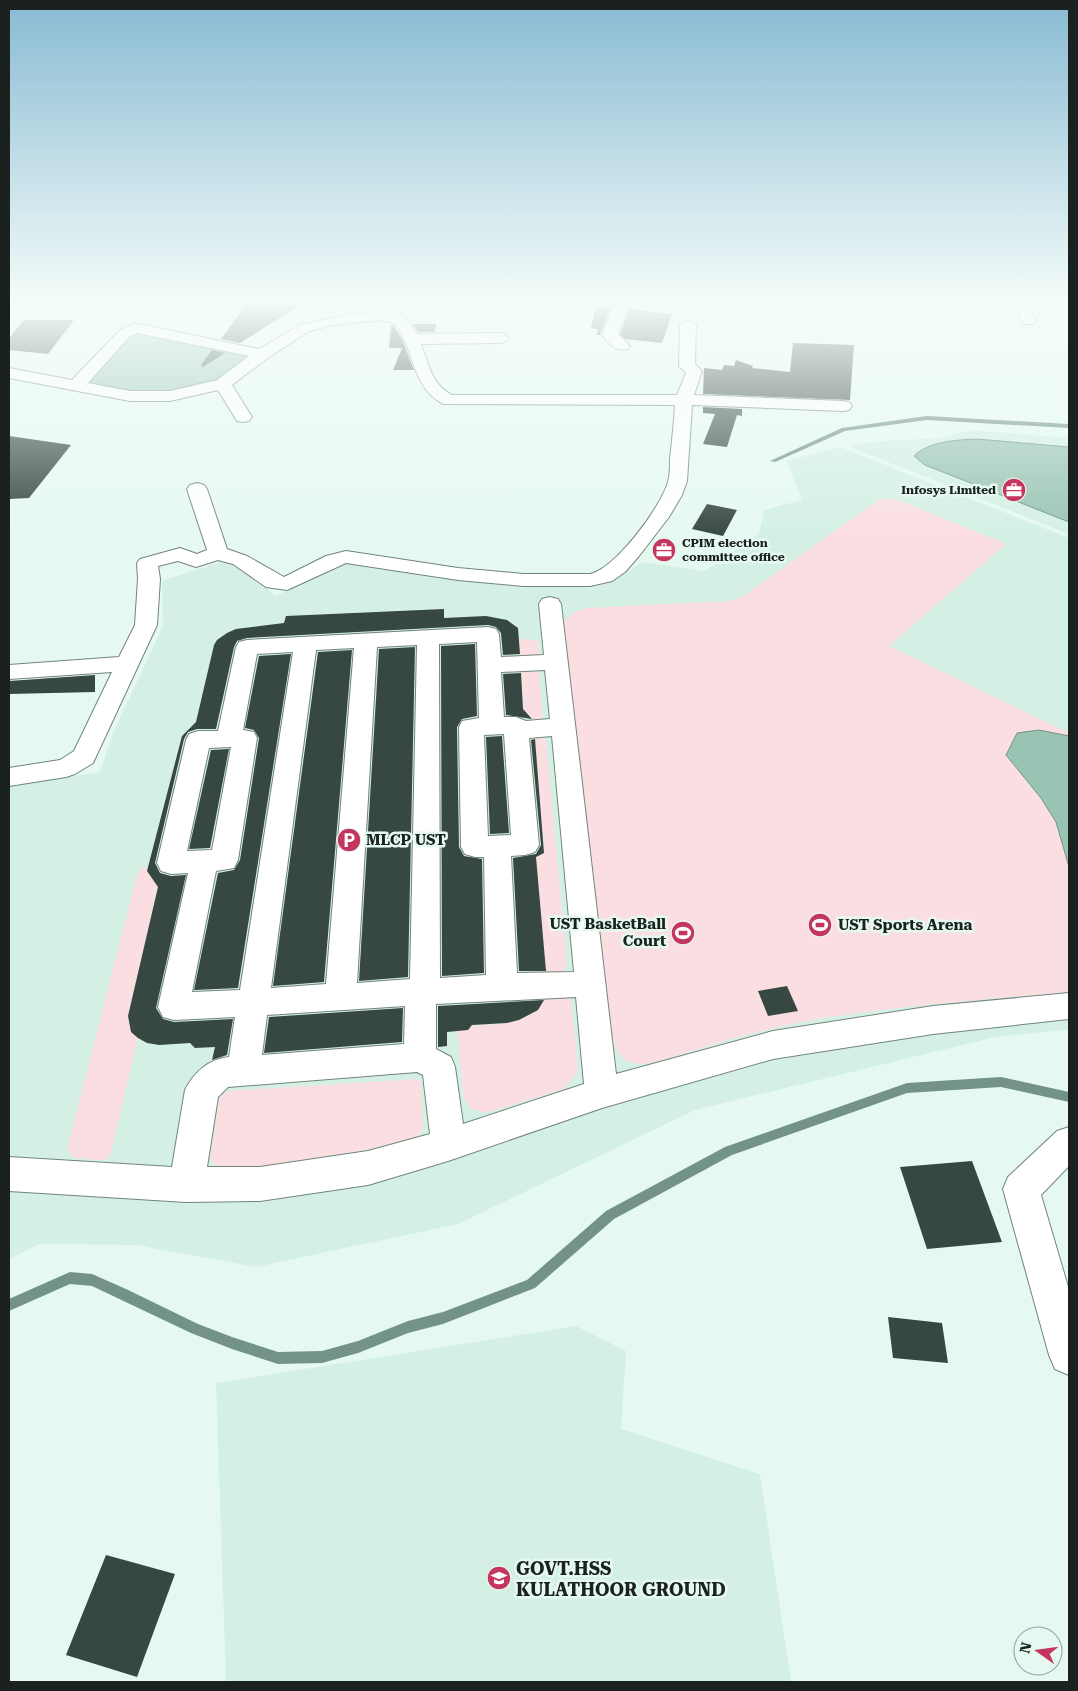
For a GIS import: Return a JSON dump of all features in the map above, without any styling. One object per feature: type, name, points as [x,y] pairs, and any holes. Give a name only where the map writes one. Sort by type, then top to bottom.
[{"type":"street","points":[[42,380],[130,396],[170,396],[223,384],[228,380]]},
{"type":"street","points":[[75,387],[82,380]]},
{"type":"street","points":[[427,380],[439,396],[449,400],[684,400],[843,406]]},
{"type":"street","points":[[9,777],[66,768],[84,757],[146,625],[149,579],[148,563],[180,554],[196,561],[218,553],[240,560],[274,582],[287,584],[333,560],[346,557],[458,574],[523,580],[590,580],[605,577],[618,568],[632,552],[659,518],[672,495],[678,481],[684,400],[692,380]]},
{"type":"street","points":[[223,384],[243,417]]},
{"type":"street","points":[[197,489],[218,553]]},
{"type":"street","points":[[550,604],[602,1093]]},
{"type":"street","points":[[229,739],[247,648],[488,634],[489,665],[504,728],[525,845],[475,847],[471,728],[504,728],[563,727]]},
{"type":"street","points":[[420,1057],[423,992],[428,638]]},
{"type":"street","points":[[341,997],[366,641]]},
{"type":"street","points":[[243,1072],[306,644]]},
{"type":"street","points":[[489,665],[556,662]]},
{"type":"street","points":[[9,672],[127,664]]},
{"type":"street","points":[[245,738],[224,860],[171,863],[198,740],[229,739],[245,738]]},
{"type":"street","points":[[496,846],[502,987]]},
{"type":"street","points":[[204,861],[174,1007],[502,987],[590,984]]},
{"type":"street","points":[[9,1174],[186,1185],[260,1184],[368,1168],[448,1145],[602,1093],[773,1046],[933,1020],[1069,1006]]},
{"type":"street","points":[[186,1185],[202,1090],[220,1073],[420,1057],[439,1067],[448,1145]]},
{"type":"street","points":[[1069,1143],[1021,1188],[1069,1355]]},
{"type":"shaded area","points":[[218,380],[187,390],[148,394],[109,391],[94,387],[84,381]]},
{"type":"shaded area","name":"Infosys Limited","points":[[971,430],[1069,438],[1069,534],[848,446],[882,441],[941,438]]},
{"type":"shaded area","name":"Infosys Limited","points":[[977,439],[1069,447],[1069,522],[925,465],[914,456],[935,444]]},
{"type":"shaded area","points":[[840,447],[1069,538],[1069,1029],[995,1037],[695,1110],[458,1224],[256,1267],[136,1245],[39,1244],[9,1259],[9,786],[100,772],[114,731],[163,626],[162,581],[229,559],[276,596],[340,563],[525,586],[605,584],[643,562],[705,571],[759,534],[764,510],[802,500],[787,461]]},
{"type":"shaded area","points":[[884,499],[904,502],[1006,544],[889,646],[1069,733],[1069,736],[1065,734],[1027,784],[1041,798],[1056,822],[1069,867],[1069,992],[935,1004],[835,1016],[764,1031],[652,1063],[631,1063],[618,1052],[612,1039],[560,627],[571,615],[586,608],[729,601],[742,597],[877,501]]},
{"type":"shaded area","points":[[519,639],[538,640],[539,655],[520,657]]},
{"type":"shaded area","points":[[534,670],[539,673],[543,718],[533,721],[530,716],[524,714],[521,671]]},
{"type":"shaded area","points":[[1039,730],[1069,736],[1069,867],[1056,822],[1041,798],[1006,755],[1017,733]]},
{"type":"shaded area","points":[[535,739],[546,740],[567,965],[562,972],[546,975],[536,857],[543,849]]},
{"type":"shaded area","points":[[148,867],[147,871],[151,877],[160,878],[128,1016],[131,1032],[138,1038],[111,1152],[108,1159],[74,1158],[67,1149],[137,875],[141,868]]},
{"type":"shaded area","points":[[546,993],[563,993],[571,999],[578,1069],[571,1081],[563,1089],[486,1113],[471,1109],[463,1097],[457,1026],[509,1023],[521,1019],[532,1013],[540,1005]]},
{"type":"shaded area","points":[[416,1079],[421,1082],[423,1130],[415,1139],[360,1151],[265,1166],[220,1168],[210,1160],[219,1099],[228,1091]]},
{"type":"shaded area","name":"GOVT.HSS KULATHOOR GROUND","points":[[576,1326],[626,1351],[621,1429],[760,1474],[791,1682],[226,1682],[216,1383]]},
{"type":"building","points":[[704,380],[851,380],[850,400],[703,394]]},
{"type":"building","points":[[703,407],[742,409],[742,416],[737,415],[727,447],[703,444],[715,414],[703,413]]},
{"type":"building","points":[[9,436],[71,445],[29,498],[9,499]]},
{"type":"building","points":[[707,504],[737,510],[723,536],[692,529]]},
{"type":"building","points":[[444,609],[444,618],[486,616],[507,620],[518,628],[520,654],[503,655],[501,633],[496,627],[488,625],[247,638],[237,641],[234,647],[216,729],[197,729],[188,732],[184,739],[155,863],[160,873],[171,876],[186,875],[156,1008],[163,1019],[174,1022],[233,1019],[227,1055],[212,1060],[215,1047],[195,1048],[190,1043],[159,1045],[147,1043],[138,1038],[131,1032],[128,1016],[158,887],[147,871],[182,736],[196,722],[214,645],[217,640],[236,629],[284,623],[286,616]]},
{"type":"building","points":[[475,644],[477,716],[462,719],[457,727],[459,847],[464,856],[482,859],[484,973],[442,976],[441,646]]},
{"type":"building","points":[[415,647],[408,977],[359,981],[379,649]]},
{"type":"building","points":[[352,650],[324,982],[273,986],[318,652]]},
{"type":"building","points":[[291,654],[238,988],[194,990],[218,873],[234,870],[240,860],[259,738],[254,730],[245,728],[259,656]]},
{"type":"building","points":[[521,673],[523,709],[532,719],[506,715],[503,674]]},
{"type":"building","points":[[95,675],[95,692],[9,694],[9,681]]},
{"type":"building","points":[[502,736],[509,833],[490,834],[486,737]]},
{"type":"building","points":[[535,739],[544,853],[536,857],[546,971],[519,971],[513,858],[536,854],[541,845],[531,740]]},
{"type":"building","points":[[229,749],[210,848],[189,849],[211,750]]},
{"type":"building","points":[[787,986],[798,1011],[768,1016],[758,991]]},
{"type":"building","points":[[544,1000],[538,1010],[519,1020],[507,1023],[472,1025],[468,1030],[447,1032],[447,1046],[438,1047],[438,1006]]},
{"type":"building","points":[[403,1008],[402,1042],[264,1053],[269,1017]]},
{"type":"building","points":[[972,1161],[1002,1242],[927,1249],[900,1167]]},
{"type":"building","points":[[888,1317],[942,1323],[948,1363],[893,1358]]},
{"type":"building","points":[[106,1555],[175,1574],[137,1677],[66,1655]]},
{"type":"waterway","points":[[773,461],[844,429],[927,418],[1069,426]]},
{"type":"waterway","points":[[9,1305],[70,1278],[92,1280],[195,1329],[232,1343],[278,1358],[322,1357],[358,1347],[408,1327],[443,1318],[531,1284],[610,1215],[729,1151],[907,1088],[1001,1082],[1069,1097]]},
{"type":"place","name":"Infosys Limited","points":[[1014,490]]},
{"type":"place","name":"CPIM election committee office","points":[[664,550]]},
{"type":"place","name":"MLCP UST","points":[[349,840]]},
{"type":"place","name":"UST Sports Arena","points":[[820,925]]},
{"type":"place","name":"UST BasketBall Court","points":[[683,933]]},
{"type":"place","name":"GOVT.HSS KULATHOOR GROUND","points":[[499,1578]]}]
